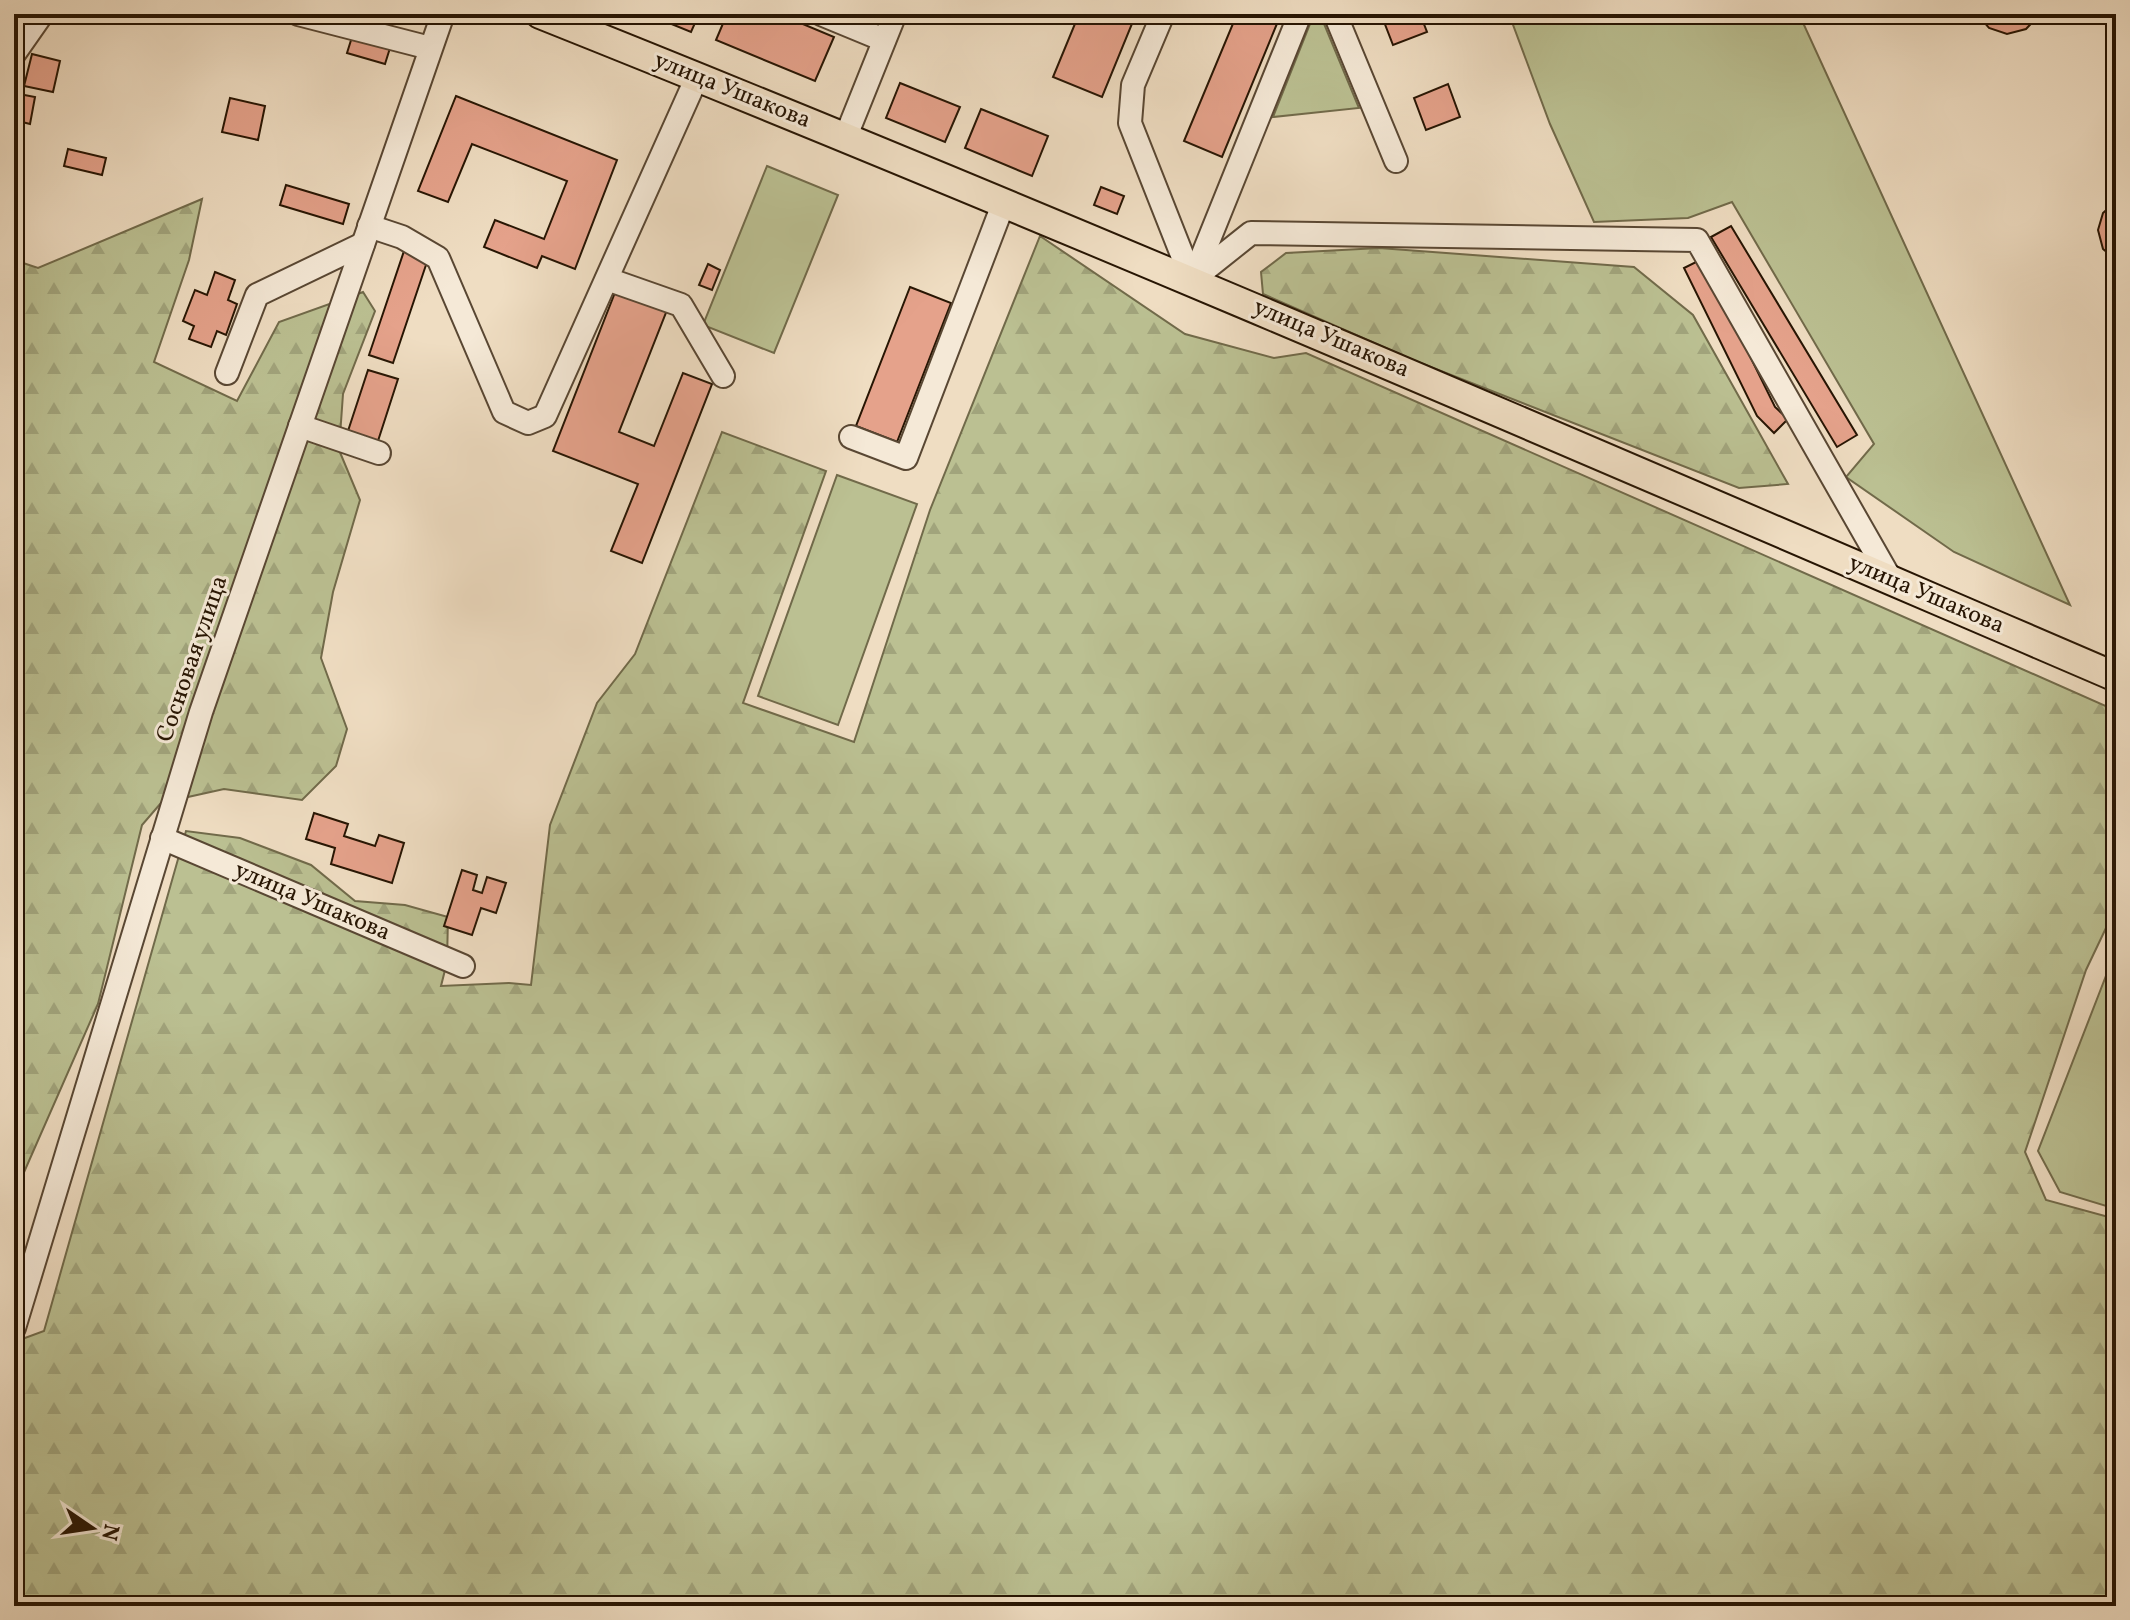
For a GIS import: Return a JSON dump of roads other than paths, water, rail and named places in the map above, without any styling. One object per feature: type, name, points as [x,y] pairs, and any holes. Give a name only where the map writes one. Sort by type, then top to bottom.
[{"type":"main road","name":"улица Ушакова","points":[[540,14],[846,136],[1192,280],[2116,677]]},
{"type":"street","points":[[14,54],[42,14]]},
{"type":"street","points":[[298,14],[430,48]]},
{"type":"street","name":"Сосновая улица","points":[[14,1328],[201,712],[443,14]]},
{"type":"street","points":[[821,14],[884,40]]},
{"type":"street","points":[[846,136],[895,14]]},
{"type":"street","points":[[1163,14],[1133,85],[1130,123],[1192,280]]},
{"type":"street","points":[[1192,280],[1300,14]]},
{"type":"street","points":[[1335,14],[1396,161]]},
{"type":"street","points":[[227,373],[257,295],[366,235],[402,237],[438,258],[504,412],[528,423],[545,416],[697,77]]},
{"type":"street","points":[[851,437],[906,458],[1004,202]]},
{"type":"street","points":[[1192,280],[1251,233],[1697,240],[1891,580]]},
{"type":"street","points":[[607,279],[681,305],[723,376]]},
{"type":"street","points":[[300,426],[379,453]]},
{"type":"street","name":"улица Ушакова","points":[[162,838],[463,966]]}]
